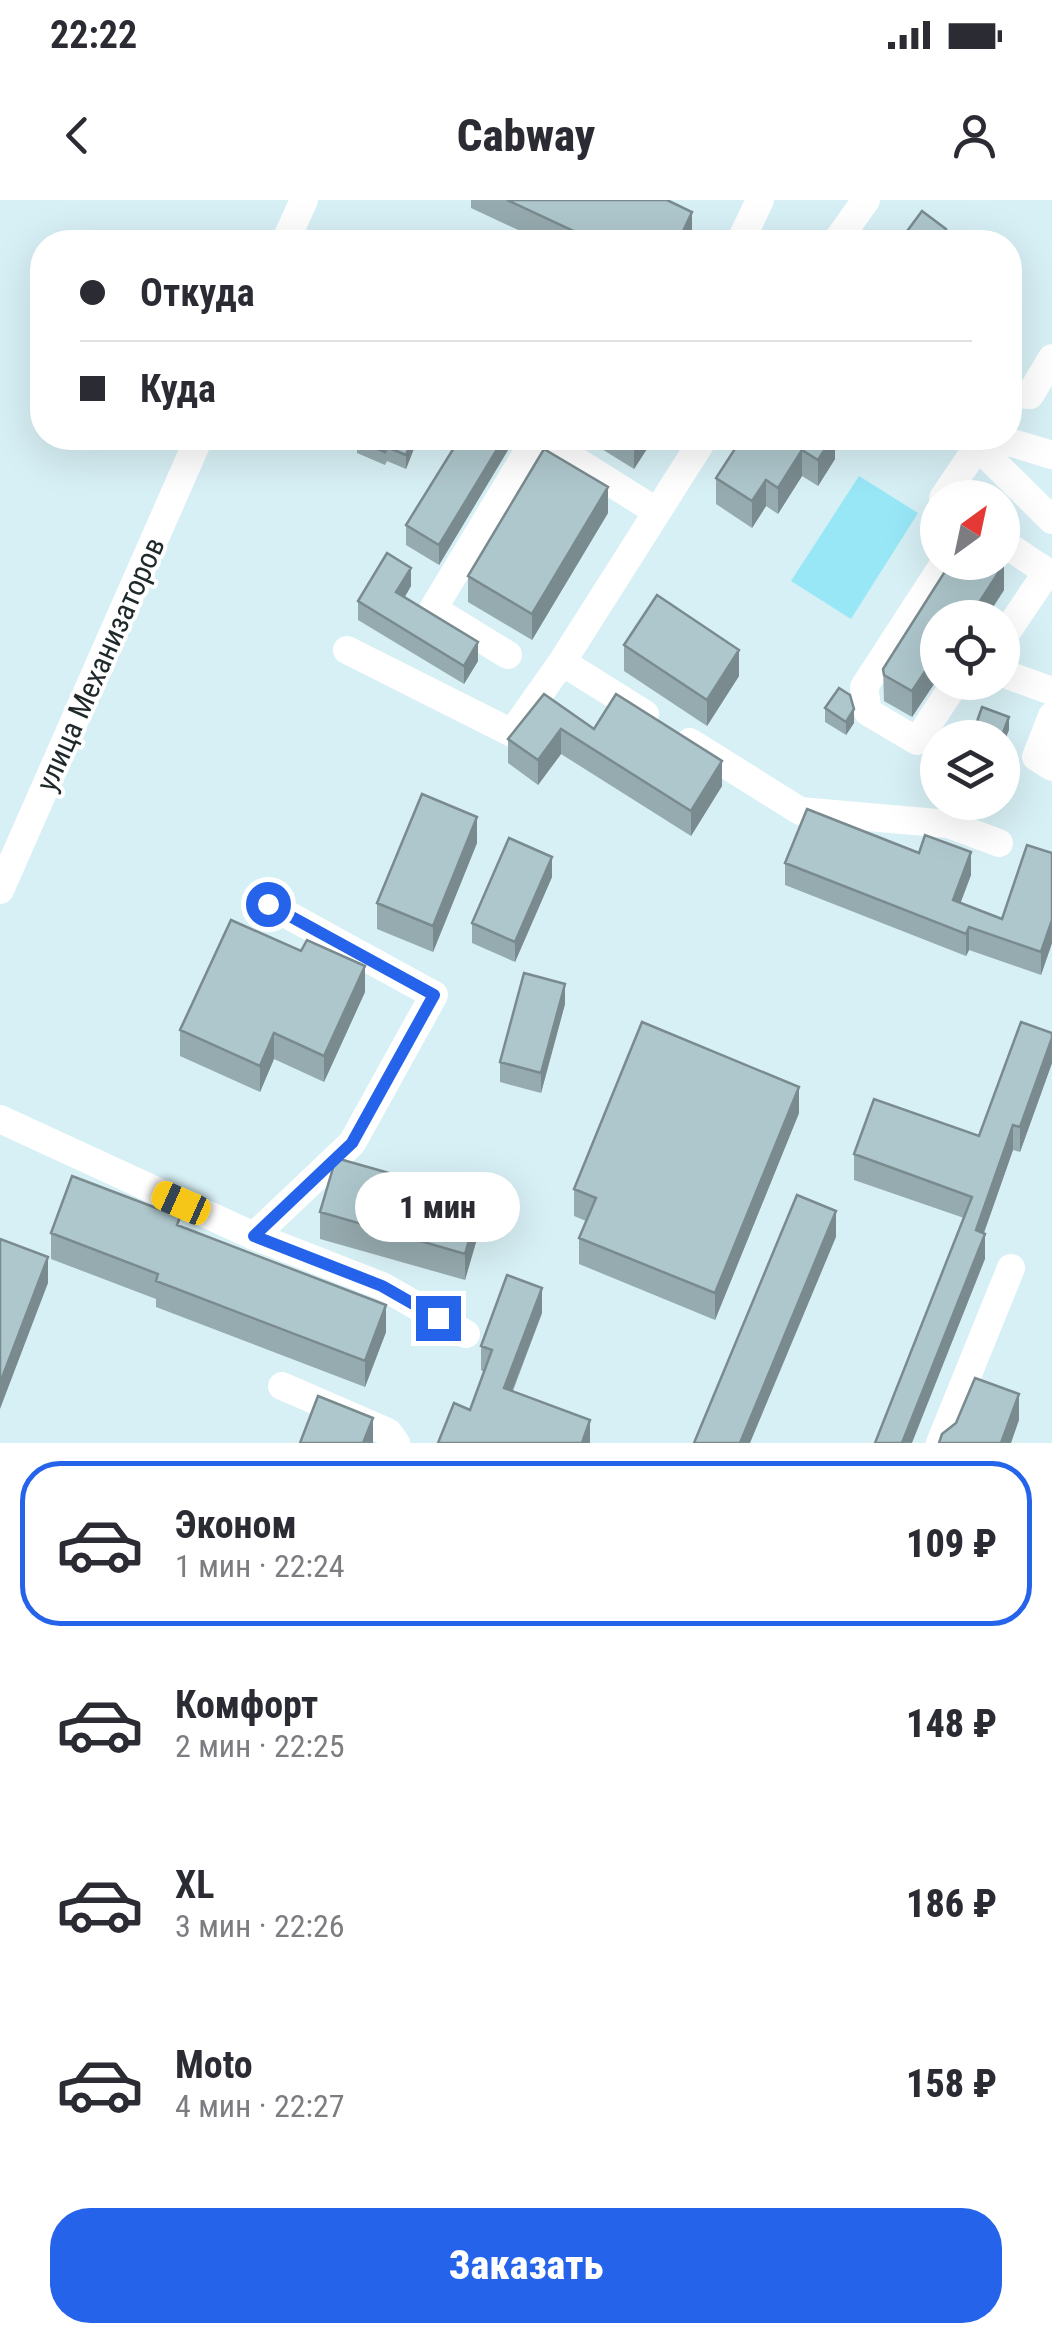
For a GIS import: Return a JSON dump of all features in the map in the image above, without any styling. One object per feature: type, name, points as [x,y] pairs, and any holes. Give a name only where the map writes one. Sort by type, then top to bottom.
[{"type":"street","points":[[290,230],[304,200]]},
{"type":"street","points":[[746,230],[760,200]]},
{"type":"street","points":[[845,230],[866,200]]},
{"type":"street","points":[[1022,395],[1030,395],[1052,358]]},
{"type":"street","points":[[1022,449],[1052,455]]},
{"type":"street","name":"улица Механизаторов","points":[[0,890],[194,450]]},
{"type":"street","points":[[508,655],[433,609],[531,450]]},
{"type":"street","points":[[557,450],[656,511]]},
{"type":"street","points":[[347,650],[512,733],[562,662],[696,450]]},
{"type":"street","points":[[955,480],[974,450]]},
{"type":"street","points":[[990,450],[1052,520]]},
{"type":"street","points":[[1020,554],[1047,572],[1020,612]]},
{"type":"street","points":[[920,601],[864,688],[868,712],[918,741],[944,700]]},
{"type":"street","points":[[562,662],[800,812],[948,824],[999,843]]},
{"type":"street","points":[[1020,680],[1052,692]]},
{"type":"street","points":[[1052,716],[1036,756],[1052,767]]},
{"type":"street","points":[[254,1236],[352,1143],[434,995],[268,904]]},
{"type":"street","points":[[0,1119],[254,1236],[382,1286],[466,1334]]},
{"type":"street","points":[[940,1443],[1011,1268]]},
{"type":"street","points":[[282,1386],[388,1432],[396,1443]]},
{"type":"shaded area","points":[[859,476],[918,513],[851,619],[791,581]]},
{"type":"building","points":[[507,200],[667,200],[692,212],[684,230],[571,230]]},
{"type":"building","points":[[922,211],[946,229],[945,230],[908,230]]},
{"type":"building","points":[[453,450],[497,450],[439,545],[406,525]]},
{"type":"building","points":[[543,450],[608,487],[532,614],[468,576]]},
{"type":"building","points":[[734,450],[802,450],[778,488],[766,480],[752,501],[716,478]]},
{"type":"building","points":[[802,450],[824,450],[818,460]]},
{"type":"building","points":[[387,553],[411,568],[396,592],[478,642],[464,666],[358,601]]},
{"type":"building","points":[[940,580],[994,580],[981,600],[927,600]]},
{"type":"building","points":[[657,595],[739,650],[707,700],[624,645]]},
{"type":"building","points":[[920,611],[920,679],[912,691],[884,675],[883,669]]},
{"type":"building","points":[[839,688],[850,695],[854,709],[846,722],[825,708]]},
{"type":"building","points":[[544,694],[594,729],[616,694],[722,761],[691,811],[561,729],[538,760],[508,739]]},
{"type":"building","points":[[982,707],[1009,717],[1008,720],[978,720]]},
{"type":"building","points":[[422,794],[477,817],[433,926],[377,903]]},
{"type":"building","points":[[807,809],[919,853],[925,835],[971,852],[953,900],[1002,919],[1027,845],[1052,853],[1052,920],[1041,952],[969,927],[966,934],[785,863]]},
{"type":"building","points":[[509,838],[552,857],[515,942],[472,923]]},
{"type":"building","points":[[231,920],[301,951],[307,940],[365,966],[324,1056],[274,1033],[260,1066],[180,1030]]},
{"type":"building","points":[[524,973],[565,984],[541,1073],[500,1062]]},
{"type":"building","points":[[642,1022],[799,1087],[715,1293],[579,1238],[596,1198],[574,1189]]},
{"type":"building","points":[[1021,1022],[1052,1033],[1052,1038],[1020,1127],[1013,1125],[976,1230],[985,1234],[902,1443],[875,1443],[972,1197],[854,1154],[874,1099],[979,1136]]},
{"type":"building","points":[[336,1158],[481,1199],[465,1254],[320,1212]]},
{"type":"building","points":[[72,1176],[180,1217],[177,1225],[386,1305],[365,1361],[156,1281],[158,1274],[51,1233]]},
{"type":"building","points":[[797,1195],[836,1211],[740,1443],[694,1443]]},
{"type":"building","points":[[0,1239],[48,1257],[0,1383]]},
{"type":"building","points":[[507,1275],[542,1288],[504,1388],[590,1420],[582,1443],[438,1443],[454,1403],[470,1410],[492,1350],[481,1346]]},
{"type":"building","points":[[975,1378],[1019,1394],[1001,1443],[939,1443],[942,1434],[956,1423]]},
{"type":"building","points":[[318,1396],[373,1418],[363,1443],[300,1443]]},
{"type":"route","points":[[268,904],[434,995],[352,1143],[254,1236],[382,1286],[438,1318]]}]
